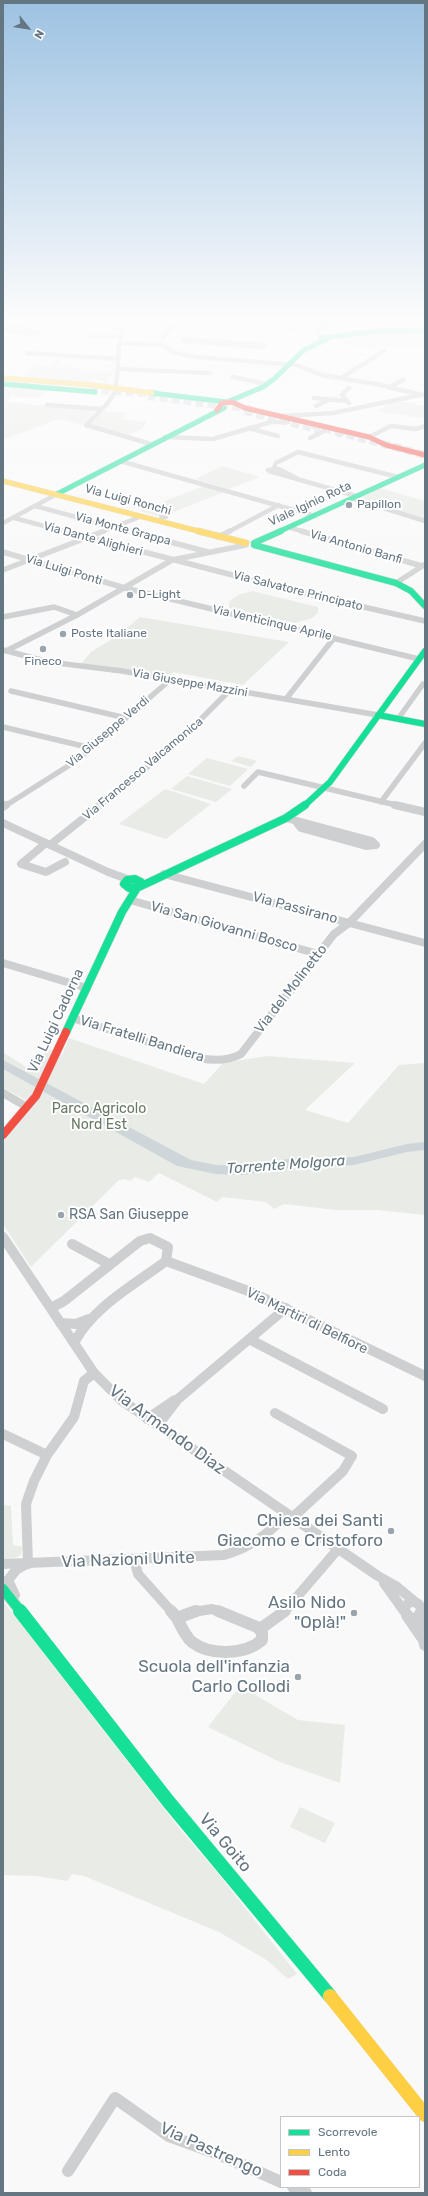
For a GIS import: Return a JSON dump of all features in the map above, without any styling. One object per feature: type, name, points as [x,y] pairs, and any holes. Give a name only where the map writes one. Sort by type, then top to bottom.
[{"type":"main road","points":[[57,494],[197,420]]},
{"type":"main road","points":[[288,420],[324,431],[343,433],[370,439],[424,460]]},
{"type":"main road","points":[[310,420],[343,433]]},
{"type":"main road","name":"Viale Iginio Rota","points":[[250,544],[290,528],[398,477],[424,460]]},
{"type":"main road","name":"Via Luigi Ronchi","points":[[3,481],[143,516],[160,518],[218,536],[396,583],[412,591],[425,606]]},
{"type":"main road","points":[[133,884],[166,873],[286,818],[311,801],[326,788],[425,651]]},
{"type":"main road","points":[[378,716],[425,724]]},
{"type":"main road","name":"Via Luigi Cadorna","points":[[3,1135],[27,1107],[41,1086],[122,912],[130,900],[133,884]]},
{"type":"main road","name":"Via Luigi Cadorna","points":[[122,912],[126,896],[133,884]]},
{"type":"main road","name":"Via Goito","points":[[3,1589],[168,1801],[345,2012],[425,2115]]},
{"type":"street","points":[[92,420],[87,426],[152,444]]},
{"type":"street","points":[[165,437],[213,439],[248,428],[263,420]]},
{"type":"street","points":[[370,439],[392,425],[412,430],[425,426]]},
{"type":"street","points":[[248,428],[278,436]]},
{"type":"street","points":[[310,438],[324,431]]},
{"type":"street","points":[[398,477],[298,452],[276,463],[274,468],[281,469],[298,479],[425,521]]},
{"type":"street","points":[[120,461],[315,516]]},
{"type":"street","points":[[329,488],[339,483]]},
{"type":"street","points":[[3,524],[57,494]]},
{"type":"street","points":[[218,536],[279,505]]},
{"type":"street","name":"Via Monte Grappa","points":[[35,506],[211,552]]},
{"type":"street","points":[[3,570],[143,516]]},
{"type":"street","name":"Via Dante Alighieri","points":[[14,518],[172,560]]},
{"type":"street","name":"Via Antonio Banfi","points":[[290,528],[423,565]]},
{"type":"street","points":[[5,650],[77,615],[172,560],[250,544]]},
{"type":"street","name":"Via Luigi Ponti","points":[[3,552],[125,588]]},
{"type":"street","name":"Via Salvatore Principato","points":[[172,560],[339,602],[425,621]]},
{"type":"street","points":[[396,583],[423,565]]},
{"type":"street","name":"Via Venticinque Aprile","points":[[125,588],[419,659]]},
{"type":"street","points":[[3,617],[54,607],[77,615]]},
{"type":"street","points":[[286,699],[334,638]]},
{"type":"street","name":"Via Giuseppe Mazzini","points":[[5,650],[49,662],[286,699],[378,716]]},
{"type":"street","name":"Via Giuseppe Verdi","points":[[3,807],[73,764],[170,680]]},
{"type":"street","points":[[398,719],[423,684],[425,685]]},
{"type":"street","name":"Via Francesco Valcamonica","points":[[64,862],[46,872],[21,864],[176,744],[231,690]]},
{"type":"street","points":[[11,691],[126,718]]},
{"type":"street","points":[[3,727],[91,748]]},
{"type":"street","points":[[381,802],[425,743]]},
{"type":"street","points":[[244,786],[258,772],[425,812]]},
{"type":"street","points":[[286,818],[297,823],[302,828],[366,846],[376,845],[372,841],[306,823],[297,823]]},
{"type":"street","points":[[3,823],[133,884]]},
{"type":"street","name":"Via del Molinetto","points":[[235,1058],[241,1054],[334,934],[342,926],[349,923],[425,844]]},
{"type":"street","name":"Via Passirano","points":[[166,873],[425,943]]},
{"type":"street","name":"Via San Giovanni Bosco","points":[[130,900],[318,954]]},
{"type":"street","points":[[3,963],[87,988]]},
{"type":"street","name":"Via Fratelli Bandiera","points":[[72,1018],[201,1059],[235,1058]]},
{"type":"street","points":[[3,1093],[27,1107]]},
{"type":"street","name":"Via Armando Diaz","points":[[3,1236],[94,1373],[121,1400],[289,1516],[378,1576],[396,1586],[422,1612],[424,1642]]},
{"type":"street","points":[[51,1308],[64,1301],[140,1240],[150,1238],[168,1247],[166,1261],[92,1318],[77,1334],[74,1343]]},
{"type":"street","points":[[72,1244],[109,1264]]},
{"type":"street","name":"Via Martiri di Belfiore","points":[[166,1261],[251,1292],[286,1308],[362,1347],[425,1376]]},
{"type":"street","points":[[147,1419],[178,1399],[286,1308]]},
{"type":"street","points":[[60,1323],[76,1324],[92,1318]]},
{"type":"street","points":[[249,1339],[383,1409]]},
{"type":"street","points":[[19,1609],[8,1580],[17,1569],[28,1564],[26,1504],[34,1481],[47,1455],[74,1417],[84,1382],[94,1373]]},
{"type":"street","points":[[162,1429],[161,1421],[178,1399]]},
{"type":"street","name":"Via Nazioni Unite","points":[[3,1564],[199,1558],[235,1553],[258,1542],[343,1471],[352,1456],[275,1413]]},
{"type":"street","points":[[3,1434],[47,1455]]},
{"type":"street","points":[[260,1629],[281,1616],[338,1549]]},
{"type":"street","points":[[134,1559],[138,1574],[177,1618],[191,1641],[203,1647],[220,1651],[241,1650],[257,1645],[263,1637],[260,1629],[212,1610],[200,1610],[177,1618]]},
{"type":"street","name":"Via Armando Diaz","points":[[378,1576],[390,1589],[424,1642]]},
{"type":"street","points":[[405,1613],[415,1617],[422,1612]]},
{"type":"street","name":"Via Pastrengo","points":[[68,2171],[115,2098],[169,2136],[216,2153],[280,2182]]},
{"type":"street","points":[[295,2188],[306,2193]]},
{"type":"green space","points":[[3,420],[54,420],[3,440]]},
{"type":"green space","points":[[64,420],[86,420],[82,425]]},
{"type":"green space","points":[[93,420],[147,422],[142,429],[126,436],[89,424]]},
{"type":"green space","points":[[223,466],[260,477],[229,489],[195,479]]},
{"type":"green space","points":[[204,486],[224,492],[161,517],[139,511]]},
{"type":"green space","points":[[380,488],[425,501],[425,519],[358,499]]},
{"type":"green space","points":[[252,591],[318,607],[318,613],[312,618],[295,623],[229,608],[229,602],[238,595]]},
{"type":"green space","points":[[140,617],[289,642],[243,685],[173,672],[169,677],[81,664],[91,652],[117,636]]},
{"type":"green space","points":[[238,756],[257,761],[251,767],[231,761]]},
{"type":"green space","points":[[207,758],[248,769],[230,786],[188,774]]},
{"type":"green space","points":[[187,776],[232,789],[216,802],[171,789]]},
{"type":"green space","points":[[165,789],[211,804],[166,839],[119,824]]},
{"type":"green space","name":"Parco Agricolo Nord Est","points":[[69,1038],[204,1084],[223,1063],[267,1056],[355,1063],[305,1110],[348,1123],[399,1065],[425,1063],[425,1215],[378,1210],[336,1210],[284,1204],[274,1209],[266,1202],[222,1197],[217,1202],[159,1173],[149,1182],[135,1177],[130,1181],[125,1179],[119,1180],[31,1267],[3,1224],[3,1142],[35,1105],[3,1088],[3,1052],[26,1067],[50,1049],[62,1055]]},
{"type":"green space","points":[[3,1505],[11,1506],[13,1545],[22,1547],[21,1555],[15,1558],[3,1559]]},
{"type":"green space","points":[[3,1601],[179,1828],[216,1871],[297,1974],[288,1979],[268,1961],[219,1932],[84,1876],[72,1874],[67,1881],[37,1876],[3,1875]]},
{"type":"green space","points":[[240,1686],[298,1720],[345,1725],[340,1783],[280,1762],[208,1727]]},
{"type":"green space","points":[[300,1807],[335,1823],[325,1843],[290,1827]]},
{"type":"waterway","name":"Torrente Molgora","points":[[3,1064],[182,1163],[199,1167],[216,1170],[242,1171],[288,1163],[346,1162],[407,1148],[425,1146]]},
{"type":"tunnel","points":[[282,420],[320,430]]},
{"type":"tunnel","points":[[312,425],[425,455]]},
{"type":"traffic: fast","points":[[57,494],[200,420]]},
{"type":"traffic: fast","points":[[254,543],[425,465]]},
{"type":"traffic: fast","points":[[254,545],[396,583],[411,591],[425,606]]},
{"type":"traffic: fast","points":[[142,885],[141,882],[135,879],[127,880],[124,884],[129,888],[139,887],[286,818],[311,801],[330,782],[425,651]]},
{"type":"traffic: fast","points":[[378,715],[425,724]]},
{"type":"traffic: fast","points":[[66,1032],[122,912],[137,888]]},
{"type":"traffic: fast","points":[[3,1589],[168,1801],[330,1996]]},
{"type":"traffic: slow","points":[[3,481],[246,543]]},
{"type":"traffic: slow","points":[[330,1996],[425,2115]]},
{"type":"traffic: jam","points":[[298,420],[369,437],[386,445],[425,455]]},
{"type":"traffic: jam","points":[[3,1135],[36,1096],[66,1032]]},
{"type":"place","name":"Papillon","points":[[349,505]]},
{"type":"place","name":"D-Light","points":[[130,595]]},
{"type":"place","name":"Poste Italiane","points":[[63,634]]},
{"type":"place","name":"Fineco","points":[[43,649]]},
{"type":"place","name":"RSA San Giuseppe","points":[[61,1215]]},
{"type":"place","name":"Chiesa dei Santi Giacomo e Cristoforo","points":[[391,1531]]},
{"type":"place","name":"Asilo Nido \"Oplà!\"","points":[[354,1613]]},
{"type":"place","name":"Scuola dell'infanzia Carlo Collodi","points":[[298,1677]]}]
